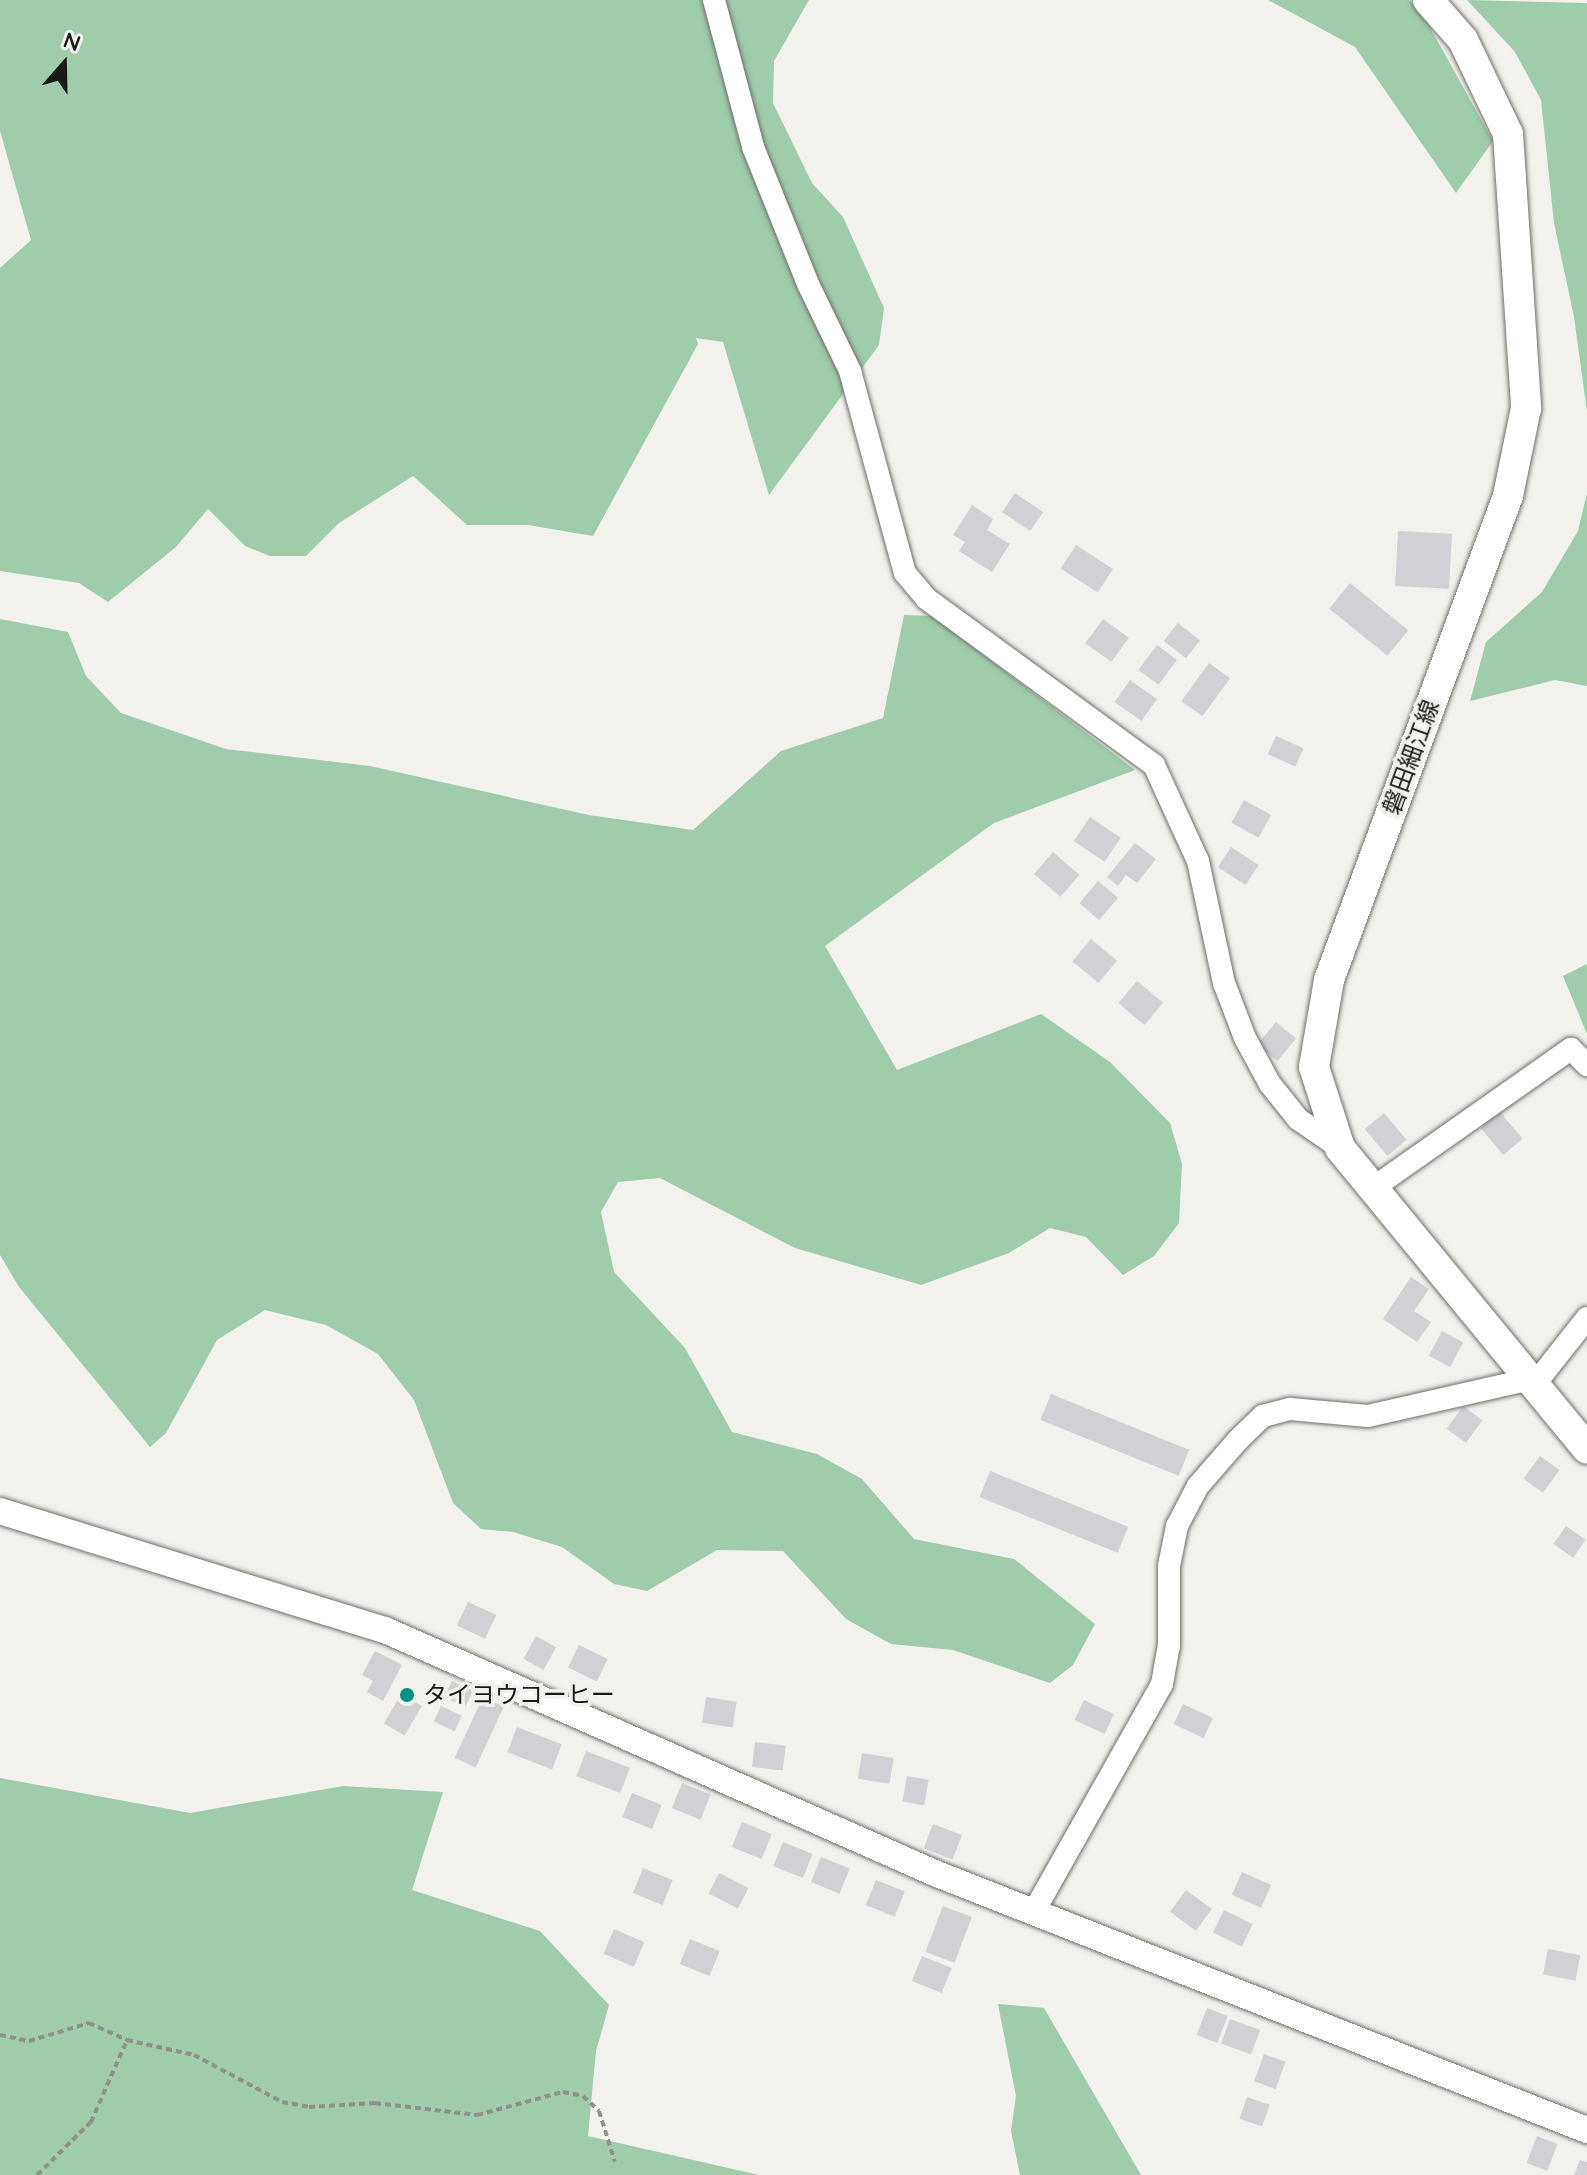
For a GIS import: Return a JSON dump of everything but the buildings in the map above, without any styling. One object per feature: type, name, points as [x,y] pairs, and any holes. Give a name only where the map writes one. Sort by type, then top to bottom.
[{"type":"main road","name":"磐田細江線","points":[[1428,0],[1463,40],[1508,134],[1526,408],[1508,496],[1329,980],[1314,1067],[1340,1148],[1587,1449]]},
{"type":"street","points":[[714,0],[753,147],[808,284],[850,371],[905,573],[927,599],[1154,765],[1198,861],[1224,983],[1245,1038],[1270,1084],[1298,1119],[1340,1148]]},
{"type":"street","points":[[1373,1188],[1571,1049],[1587,1065]]},
{"type":"street","points":[[1033,1913],[1162,1684],[1169,1646],[1169,1566],[1177,1526],[1198,1486],[1238,1440],[1263,1416],[1290,1409],[1368,1416],[1533,1382],[1587,1318]]},
{"type":"street","points":[[0,1511],[385,1630],[1033,1913],[1587,2130]]},
{"type":"path","points":[[0,2035],[29,2041],[89,2023],[127,2040],[194,2055],[282,2102],[309,2107],[375,2103],[477,2115],[515,2108],[546,2093],[573,2094],[599,2111],[615,2162]]},
{"type":"path","points":[[37,2175],[91,2122],[127,2040]]},
{"type":"green space","points":[[0,0],[809,0],[774,61],[773,103],[812,183],[843,217],[884,308],[879,345],[769,495],[723,342],[696,338],[698,344],[593,536],[528,525],[467,525],[413,476],[339,523],[306,556],[270,556],[245,546],[208,509],[176,547],[108,602],[79,583],[0,571],[0,268],[31,240],[0,131]]},
{"type":"green space","points":[[1268,0],[1409,0],[1422,13],[1493,141],[1456,193],[1355,47]]},
{"type":"green space","points":[[1467,0],[1587,3],[1587,412],[1574,317],[1554,223],[1541,100],[1515,52]]},
{"type":"green space","points":[[1587,493],[1587,686],[1555,680],[1470,701],[1486,642],[1542,592],[1578,531]]},
{"type":"green space","points":[[904,615],[932,616],[1135,770],[994,823],[825,946],[897,1070],[1041,1014],[1110,1062],[1170,1123],[1182,1164],[1179,1223],[1154,1256],[1123,1275],[1086,1237],[1050,1228],[1009,1253],[921,1285],[795,1248],[660,1178],[618,1182],[601,1212],[614,1272],[685,1348],[732,1432],[817,1454],[862,1479],[914,1539],[1014,1559],[1095,1624],[1073,1665],[1050,1683],[953,1650],[891,1644],[846,1619],[783,1551],[717,1550],[647,1591],[614,1584],[562,1547],[513,1532],[481,1529],[453,1503],[414,1400],[378,1354],[326,1325],[265,1310],[217,1340],[166,1433],[150,1447],[19,1287],[0,1255],[0,619],[68,632],[86,676],[121,713],[226,749],[370,766],[589,815],[693,830],[781,751],[883,718]]},
{"type":"green space","points":[[1587,964],[1587,1034],[1563,976]]},
{"type":"green space","points":[[0,1778],[190,1813],[343,1786],[443,1792],[412,1890],[540,1931],[609,2005],[596,2051],[588,2136],[759,2175],[0,2175]]},
{"type":"green space","points":[[998,2004],[1044,2008],[1141,2175],[1020,2175],[1011,2131],[1016,2096]]},
{"type":"place","name":"タイヨウコーヒー","points":[[407,1695]]}]
